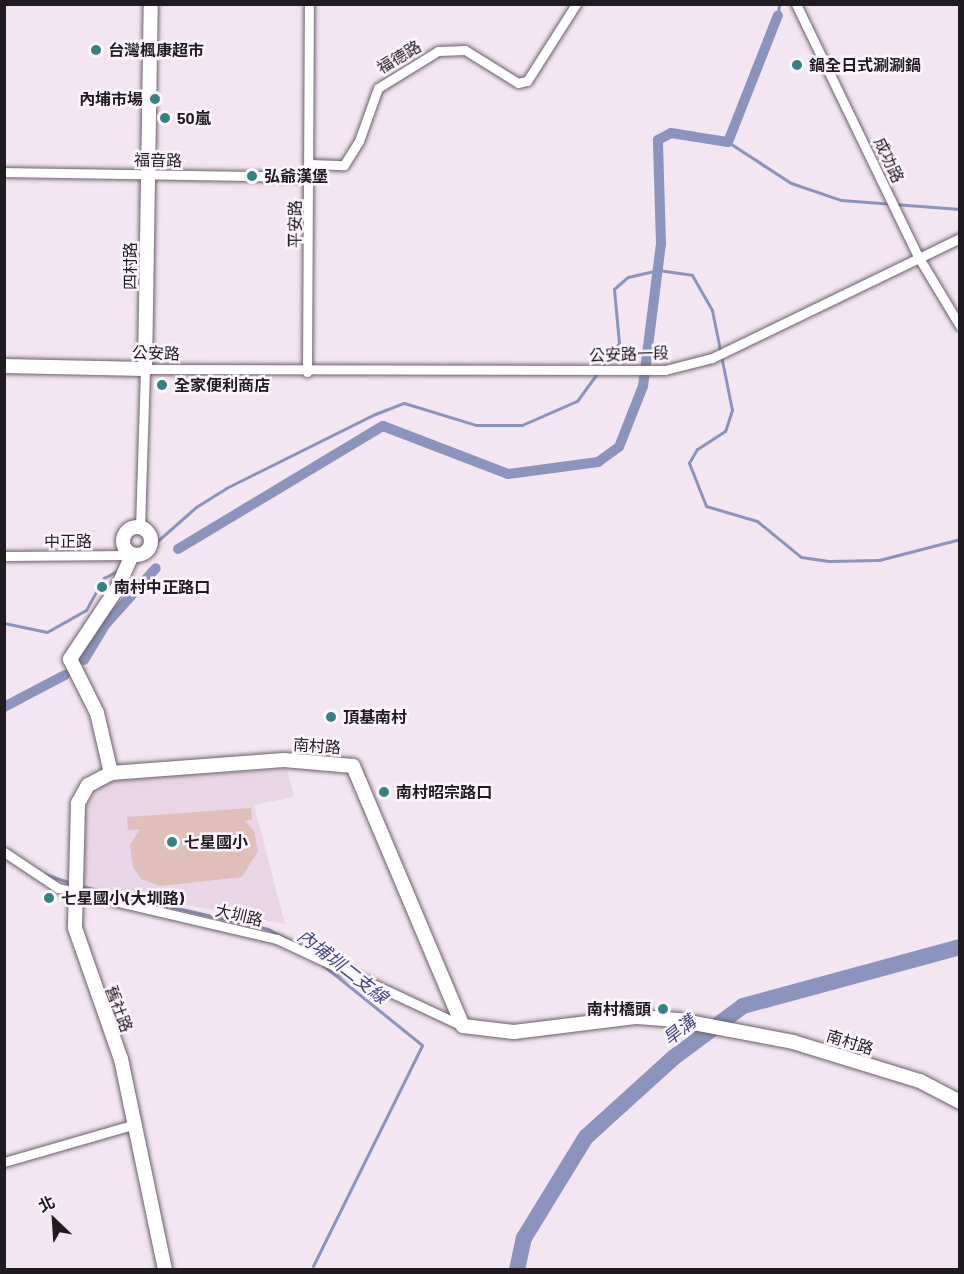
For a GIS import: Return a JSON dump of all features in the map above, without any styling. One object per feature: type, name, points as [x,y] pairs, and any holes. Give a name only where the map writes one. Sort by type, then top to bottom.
[{"type":"street","name":"四村路","points":[[140,528],[151,4]]},
{"type":"street","name":"平安路","points":[[307,372],[310,177],[309,4]]},
{"type":"street","name":"福德路","points":[[310,164],[344,165],[359,141],[378,88],[438,51],[465,50],[518,83],[527,81],[576,4]]},
{"type":"street","name":"成功路","points":[[796,4],[918,258],[960,326]]},
{"type":"street","name":"福音路","points":[[4,172],[310,177]]},
{"type":"street","name":"公安路一段","points":[[307,372],[665,370],[712,358],[960,238]]},
{"type":"street","name":"公安路","points":[[4,366],[307,372]]},
{"type":"street","points":[[140,528],[152,540],[144,552],[132,555],[123,538],[140,528]]},
{"type":"street","points":[[111,773],[97,712],[70,659],[118,587],[132,555]]},
{"type":"street","name":"中正路","points":[[4,556],[132,555]]},
{"type":"street","name":"南村路","points":[[111,773],[284,760],[353,766],[463,1026],[514,1032],[637,1017],[689,1022],[726,1028],[920,1081],[960,1102]]},
{"type":"street","name":"舊社路","points":[[111,773],[88,785],[78,802],[75,928],[121,1059],[132,1125],[165,1269]]},
{"type":"street","name":"大圳路","points":[[4,852],[32,875],[75,893],[277,939],[463,1026]]},
{"type":"street","points":[[4,1162],[132,1125]]},
{"type":"shaded area","name":"七星國小","points":[[287,769],[294,797],[254,805],[285,924],[83,885],[84,808],[104,780]]},
{"type":"shaded area","points":[[251,808],[252,820],[245,821],[254,831],[258,851],[242,877],[160,886],[141,879],[133,867],[130,845],[140,829],[128,830],[127,817]]},
{"type":"waterway","points":[[778,15],[779,4]]},
{"type":"waterway","points":[[178,549],[383,426],[508,474],[598,462],[619,447],[643,386],[661,244],[658,140],[671,133],[728,142],[778,15]]},
{"type":"waterway","points":[[728,142],[791,183],[841,200],[960,209]]},
{"type":"waterway","points":[[601,368],[619,343],[614,289],[628,277],[658,270],[692,275],[712,310],[732,410],[725,431],[697,449],[689,463],[706,506],[757,521],[801,557],[829,561],[879,560],[960,539]]},
{"type":"waterway","points":[[137,559],[196,507],[226,488],[375,414],[404,403],[476,425],[522,425],[577,401],[597,373]]},
{"type":"waterway","points":[[84,660],[105,625],[156,568]]},
{"type":"waterway","points":[[4,623],[47,632],[86,610],[104,578],[121,569]]},
{"type":"waterway","points":[[4,707],[65,675]]},
{"type":"waterway","name":"內埔圳二支線","points":[[44,874],[72,883]]},
{"type":"waterway","name":"內埔圳二支線","points":[[81,886],[268,929],[291,941]]},
{"type":"waterway","name":"旱溝","points":[[517,1270],[524,1238],[586,1137],[673,1058],[743,1006],[960,947]]},
{"type":"waterway","name":"內埔圳二支線","points":[[313,1266],[422,1045],[323,965]]},
{"type":"place","name":"台灣楓康超市","points":[[96,50]]},
{"type":"place","name":"鍋全日式涮涮鍋","points":[[797,65]]},
{"type":"place","name":"內埔市場","points":[[155,99]]},
{"type":"place","name":"50嵐","points":[[165,118]]},
{"type":"place","name":"弘爺漢堡","points":[[252,176]]},
{"type":"place","name":"全家便利商店","points":[[162,385]]},
{"type":"place","name":"南村中正路口","points":[[102,587]]},
{"type":"place","name":"頂基南村","points":[[331,717]]},
{"type":"place","name":"南村昭宗路口","points":[[384,792]]},
{"type":"place","name":"七星國小","points":[[172,842]]},
{"type":"place","name":"七星國小(大圳路)","points":[[49,898]]},
{"type":"place","name":"南村橋頭","points":[[663,1009]]}]
